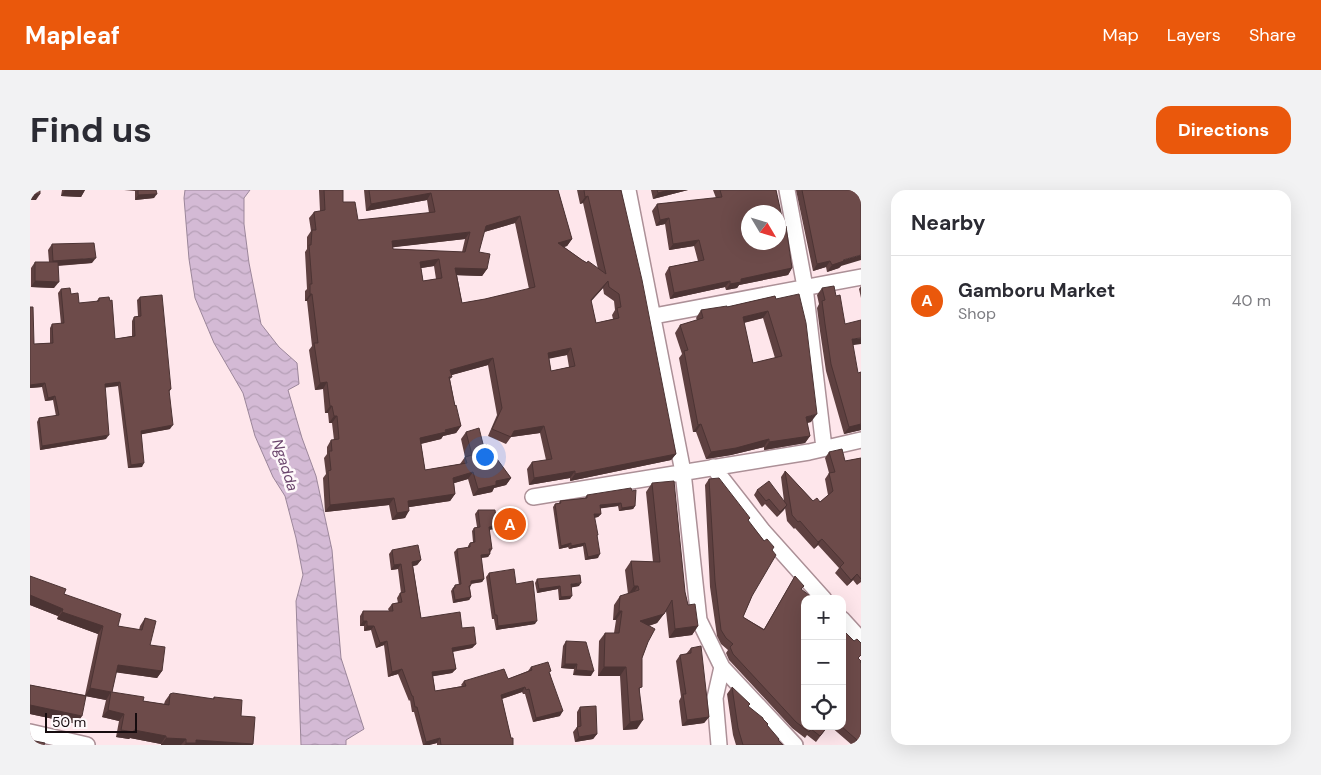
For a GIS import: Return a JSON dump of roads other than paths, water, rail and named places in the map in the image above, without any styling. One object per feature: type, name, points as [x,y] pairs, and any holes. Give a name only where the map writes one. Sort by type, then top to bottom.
[{"type":"street","points":[[628,190],[683,472],[699,620],[722,667],[795,745]]},
{"type":"street","points":[[787,190],[805,287],[824,448]]},
{"type":"street","points":[[654,316],[861,277]]},
{"type":"street","points":[[533,497],[824,448],[861,440]]},
{"type":"street","points":[[713,467],[763,531],[820,595]]},
{"type":"street","points":[[846,623],[861,640]]},
{"type":"street","points":[[719,745],[715,698],[722,667]]},
{"type":"street","points":[[30,732],[86,745]]},
{"type":"water","name":"Ngadda","points":[[185,190],[250,190],[244,198],[244,224],[249,263],[261,324],[279,347],[297,363],[299,384],[288,390],[302,438],[316,476],[332,550],[341,658],[364,729],[346,740],[346,745],[301,745],[296,601],[303,575],[296,538],[285,496],[273,477],[255,436],[243,393],[214,343],[195,298],[189,259]]},
{"type":"place","name":"Gamboru Market","points":[[510,524]]}]
